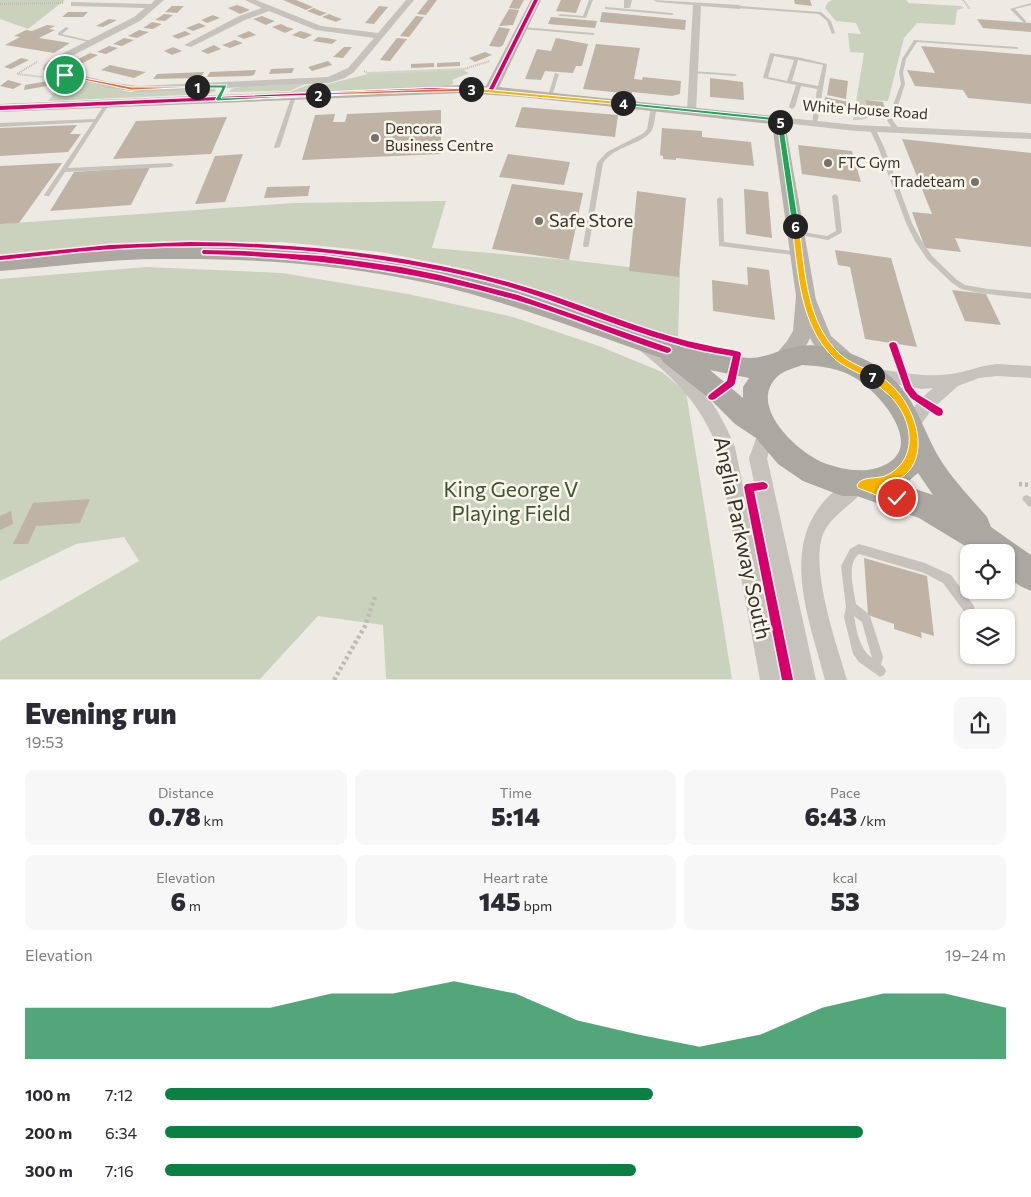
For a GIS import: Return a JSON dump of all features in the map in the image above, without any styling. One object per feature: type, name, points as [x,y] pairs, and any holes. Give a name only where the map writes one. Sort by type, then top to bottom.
[{"type":"main road","points":[[0,264],[160,252],[270,254],[320,258],[374,266],[473,286],[552,309],[667,350],[751,368],[800,355],[821,356],[857,368],[893,394],[902,405],[934,475],[994,544]]},
{"type":"main road","points":[[667,350],[719,391],[744,416],[765,431],[779,448],[808,470],[836,481],[859,485],[927,507],[989,544]]},
{"type":"main road","points":[[765,431],[758,414],[756,388],[761,377],[781,360]]},
{"type":"main road","points":[[859,485],[885,481],[903,470],[912,457],[913,428]]},
{"type":"main road","points":[[1015,562],[1031,575]]},
{"type":"street","points":[[250,0],[319,28],[380,36]]},
{"type":"street","points":[[157,3],[137,19],[53,62],[49,65],[48,70],[131,89],[318,82],[334,79],[346,74],[354,67],[410,0]]},
{"type":"street","points":[[491,90],[536,0]]},
{"type":"street","points":[[657,0],[739,7]]},
{"type":"street","points":[[74,4],[157,3]]},
{"type":"street","points":[[692,110],[697,3]]},
{"type":"street","points":[[188,45],[242,18],[270,8]]},
{"type":"street","points":[[218,100],[225,86]]},
{"type":"street","name":"White House Road","points":[[0,108],[218,100],[434,89],[491,90],[872,128],[1031,136]]},
{"type":"street","points":[[779,120],[806,296],[822,341],[857,368],[905,380],[952,381],[997,370],[1031,372]]},
{"type":"street","points":[[781,360],[794,347],[803,331],[806,296]]},
{"type":"street","name":"Anglia Parkway South","points":[[636,340],[692,387],[700,396],[719,427],[726,446],[771,680]]},
{"type":"street","points":[[913,428],[926,404],[952,381]]},
{"type":"street","name":"Anglia Parkway South","points":[[765,431],[758,458],[805,680]]},
{"type":"street","points":[[836,680],[810,578],[814,532],[842,496],[859,485]]},
{"type":"lane","points":[[560,15],[585,17],[591,0]]},
{"type":"lane","points":[[1026,0],[1031,3]]},
{"type":"lane","points":[[1025,22],[1012,9],[1031,3]]},
{"type":"lane","points":[[606,8],[627,5],[672,14]]},
{"type":"lane","points":[[739,7],[820,13],[829,21],[833,34]]},
{"type":"lane","points":[[789,11],[791,20]]},
{"type":"lane","points":[[67,28],[59,34],[93,42]]},
{"type":"lane","points":[[522,28],[593,34]]},
{"type":"lane","points":[[897,130],[890,121],[902,84],[901,74],[904,59],[916,42],[1017,48]]},
{"type":"lane","points":[[815,123],[825,64],[772,54],[765,78],[820,88]]},
{"type":"lane","points":[[789,82],[797,58]]},
{"type":"lane","points":[[694,72],[735,75]]},
{"type":"lane","points":[[550,96],[557,74]]},
{"type":"lane","points":[[792,107],[800,84]]},
{"type":"lane","points":[[277,147],[294,96]]},
{"type":"lane","points":[[47,195],[108,103]]},
{"type":"lane","points":[[586,245],[600,163],[603,156],[611,150],[646,134],[650,129],[654,106]]},
{"type":"lane","points":[[0,125],[97,120]]},
{"type":"lane","points":[[872,128],[883,148],[911,231],[923,252],[936,266],[961,286],[1031,296]]},
{"type":"lane","points":[[64,170],[171,165]]},
{"type":"lane","points":[[796,233],[828,238],[839,232],[835,196]]},
{"type":"lane","points":[[720,199],[721,244],[800,254]]},
{"type":"lane","points":[[851,607],[866,619],[878,657],[878,668],[863,658],[857,650],[849,618],[851,607],[846,566],[852,552],[859,550],[925,568],[947,579],[969,609]]},
{"type":"path","points":[[46,4],[52,0]]},
{"type":"path","points":[[963,0],[970,8]]},
{"type":"path","points":[[0,4],[74,4]]},
{"type":"path","points":[[354,67],[364,69],[368,73],[461,70],[475,67],[500,55],[509,56]]},
{"type":"path","points":[[42,106],[57,89],[60,77],[65,75]]},
{"type":"path","points":[[1019,484],[1031,484]]},
{"type":"path","points":[[334,680],[365,626],[376,594]]},
{"type":"green space","points":[[0,0],[65,0],[28,29],[0,19]]},
{"type":"green space","points":[[833,0],[906,0],[909,3],[961,6],[964,8],[957,10],[955,25],[917,23],[904,38],[888,101],[865,100],[867,106],[876,107],[874,111],[867,118],[853,120],[864,53],[850,52],[848,33],[861,34],[856,23],[836,21],[825,8],[828,2]]},
{"type":"green space","points":[[463,70],[469,73],[452,80],[454,83],[448,86],[290,92],[308,85],[328,84],[368,74]]},
{"type":"green space","points":[[64,77],[130,92],[215,88],[216,91],[208,94],[48,101],[60,88],[61,78]]},
{"type":"green space","points":[[305,84],[290,91],[229,92],[231,89],[242,87]]},
{"type":"green space","points":[[446,201],[432,248],[569,260],[680,273],[678,338],[470,270],[381,252],[283,242],[147,242],[0,257],[0,224],[294,203]]},
{"type":"green space","name":"King George V Playing Field","points":[[146,267],[282,273],[408,294],[513,317],[599,346],[662,372],[686,392],[732,679],[386,679],[383,625],[318,616],[260,679],[0,679],[0,641],[139,561],[124,537],[76,544],[0,581],[0,279]]},
{"type":"building","points":[[283,0],[296,0],[313,7],[306,10]]},
{"type":"building","points":[[428,0],[437,0],[426,15],[417,14]]},
{"type":"building","points":[[513,0],[524,0],[519,9],[509,8]]},
{"type":"building","points":[[561,0],[581,0],[576,13],[556,11]]},
{"type":"building","points":[[794,0],[810,0],[812,6],[795,4]]},
{"type":"building","points":[[237,5],[250,10],[240,14],[228,8]]},
{"type":"building","points":[[172,6],[184,6],[177,13],[165,12]]},
{"type":"building","points":[[379,6],[388,7],[374,24],[365,23]]},
{"type":"building","points":[[314,8],[327,13],[320,16],[307,11]]},
{"type":"building","points":[[509,9],[519,10],[513,25],[499,26]]},
{"type":"building","points":[[68,12],[88,12],[83,17],[62,17]]},
{"type":"building","points":[[602,12],[686,20],[685,30],[600,22]]},
{"type":"building","points":[[164,14],[173,15],[165,21],[155,20]]},
{"type":"building","points":[[329,14],[342,19],[336,22],[322,17]]},
{"type":"building","points":[[213,15],[220,18],[207,23],[201,20]]},
{"type":"building","points":[[262,16],[275,21],[266,25],[253,19]]},
{"type":"building","points":[[416,16],[424,17],[409,37],[400,36]]},
{"type":"building","points":[[551,17],[597,21],[595,28],[548,24]]},
{"type":"building","points":[[109,19],[117,20],[103,27],[96,26]]},
{"type":"building","points":[[977,19],[1031,23],[1031,32],[983,28]]},
{"type":"building","points":[[152,22],[162,24],[153,29],[143,28]]},
{"type":"building","points":[[199,23],[206,26],[193,31],[186,28]]},
{"type":"building","points":[[281,24],[294,29],[285,33],[272,27]]},
{"type":"building","points":[[47,25],[55,26],[49,29],[55,30],[39,38],[70,43],[54,53],[5,45],[20,37],[14,36],[26,30],[32,31]]},
{"type":"building","points":[[499,27],[510,29],[503,45],[500,47],[489,46]]},
{"type":"building","points":[[139,30],[149,32],[137,38],[128,36]]},
{"type":"building","points":[[185,31],[191,34],[178,39],[172,36]]},
{"type":"building","points":[[249,31],[256,35],[244,39],[237,36]]},
{"type":"building","points":[[300,31],[312,35],[304,39],[292,35]]},
{"type":"building","points":[[318,37],[337,40],[332,44],[313,41]]},
{"type":"building","points":[[124,38],[134,40],[122,46],[113,44]]},
{"type":"building","points":[[397,38],[407,39],[390,61],[380,60]]},
{"type":"building","points":[[556,38],[588,44],[582,66],[576,66],[573,73],[545,71],[541,80],[525,79],[537,49],[551,51]]},
{"type":"building","points":[[235,40],[243,43],[230,48],[222,45]]},
{"type":"building","points":[[596,44],[640,48],[634,79],[642,80],[643,77],[681,81],[680,94],[672,96],[632,92],[632,94],[583,89]]},
{"type":"building","points":[[214,45],[221,49],[208,54],[201,51]]},
{"type":"building","points":[[109,46],[118,48],[106,54],[97,52]]},
{"type":"building","points":[[921,46],[1031,55],[1031,104],[968,98],[963,90],[915,86],[907,70],[935,73]]},
{"type":"building","points":[[173,47],[182,51],[172,55],[164,51]]},
{"type":"building","points":[[344,47],[352,47],[343,58],[333,57]]},
{"type":"building","points":[[485,52],[492,55],[475,62],[469,58]]},
{"type":"building","points":[[90,53],[98,55],[79,65],[71,63]]},
{"type":"building","points":[[21,58],[29,60],[11,69],[4,67]]},
{"type":"building","points":[[328,61],[332,65],[312,71],[308,67]]},
{"type":"building","points":[[460,62],[460,66],[437,67],[437,63]]},
{"type":"building","points":[[434,63],[434,67],[411,68],[411,64]]},
{"type":"building","points":[[110,65],[146,72],[134,78],[101,70]]},
{"type":"building","points":[[294,68],[292,73],[269,74],[271,69]]},
{"type":"building","points":[[256,70],[254,75],[250,76],[207,77],[210,72]]},
{"type":"building","points":[[204,72],[201,77],[197,78],[153,79],[157,74]]},
{"type":"building","points":[[710,78],[743,82],[744,100],[710,97]]},
{"type":"building","points":[[830,78],[848,81],[846,99],[827,95]]},
{"type":"building","points":[[8,80],[22,84],[13,89],[0,86]]},
{"type":"building","points":[[48,81],[47,86],[24,90],[25,85]]},
{"type":"building","points":[[825,97],[848,102],[848,107],[825,102]]},
{"type":"building","points":[[865,100],[883,102],[885,108],[867,106]]},
{"type":"building","points":[[522,107],[618,115],[615,137],[515,127]]},
{"type":"building","name":"Dencora Business Centre","points":[[441,110],[441,154],[302,160],[315,115],[335,114],[333,122],[345,122],[347,114]]},
{"type":"building","points":[[227,117],[211,154],[113,159],[136,121]]},
{"type":"building","points":[[77,125],[70,134],[81,134],[68,152],[0,156],[0,128]]},
{"type":"building","points":[[662,128],[702,131],[702,137],[751,142],[754,166],[676,158],[676,160],[663,159],[663,156],[660,155]]},
{"type":"building","name":"Tradeteam","points":[[902,139],[1031,153],[1031,247],[955,238],[961,252],[925,248],[912,212],[932,214]]},
{"type":"building","name":"FTC Gym","points":[[798,145],[852,151],[861,182],[802,174]]},
{"type":"building","points":[[243,154],[225,202],[195,204],[215,156]]},
{"type":"building","points":[[508,154],[570,162],[564,185],[499,177]]},
{"type":"building","points":[[62,163],[19,223],[0,224],[0,166]]},
{"type":"building","points":[[150,167],[131,205],[50,211],[74,172]]},
{"type":"building","name":"Safe Store","points":[[512,184],[583,193],[569,260],[492,249]]},
{"type":"building","points":[[310,186],[308,196],[264,198],[267,187]]},
{"type":"building","points":[[744,189],[768,192],[772,238],[746,234]]},
{"type":"building","points":[[637,191],[686,198],[679,277],[629,271]]},
{"type":"building","points":[[835,250],[891,258],[917,347],[865,339],[850,267],[838,265]]},
{"type":"building","points":[[747,267],[769,270],[775,320],[713,311],[712,280],[748,285]]},
{"type":"building","points":[[952,290],[986,294],[1001,325],[965,321]]},
{"type":"building","points":[[90,499],[80,523],[36,526],[28,544],[13,544],[33,503]]},
{"type":"building","points":[[11,511],[13,524],[0,530],[0,516]]},
{"type":"building","points":[[864,558],[927,576],[934,636],[921,632],[922,638],[894,629],[894,624],[868,615]]},
{"type":"cycle path","points":[[0,108],[434,89],[491,90],[536,0]]},
{"type":"cycle path","points":[[0,258],[92,248],[232,244],[359,254],[442,269],[516,287],[672,340],[737,354],[731,383],[712,397]]},
{"type":"cycle path","points":[[205,252],[284,255],[323,259],[440,277],[516,297],[667,350]]},
{"type":"cycle path","points":[[893,345],[908,388],[914,396],[939,412]]},
{"type":"cycle path","points":[[763,486],[749,487],[788,680]]},
{"type":"place","name":"Dencora Business Centre","points":[[375,138]]},
{"type":"place","name":"FTC Gym","points":[[828,163]]},
{"type":"place","name":"Tradeteam","points":[[975,182]]},
{"type":"place","name":"Safe Store","points":[[539,221]]},
{"type":"route","points":[[65,75],[131,89],[225,86],[218,100],[434,89],[491,90],[779,120],[806,296],[822,341],[839,358],[862,369],[879,381],[902,405],[912,424],[915,442],[912,457],[903,470],[885,481],[862,485],[897,498]]}]
